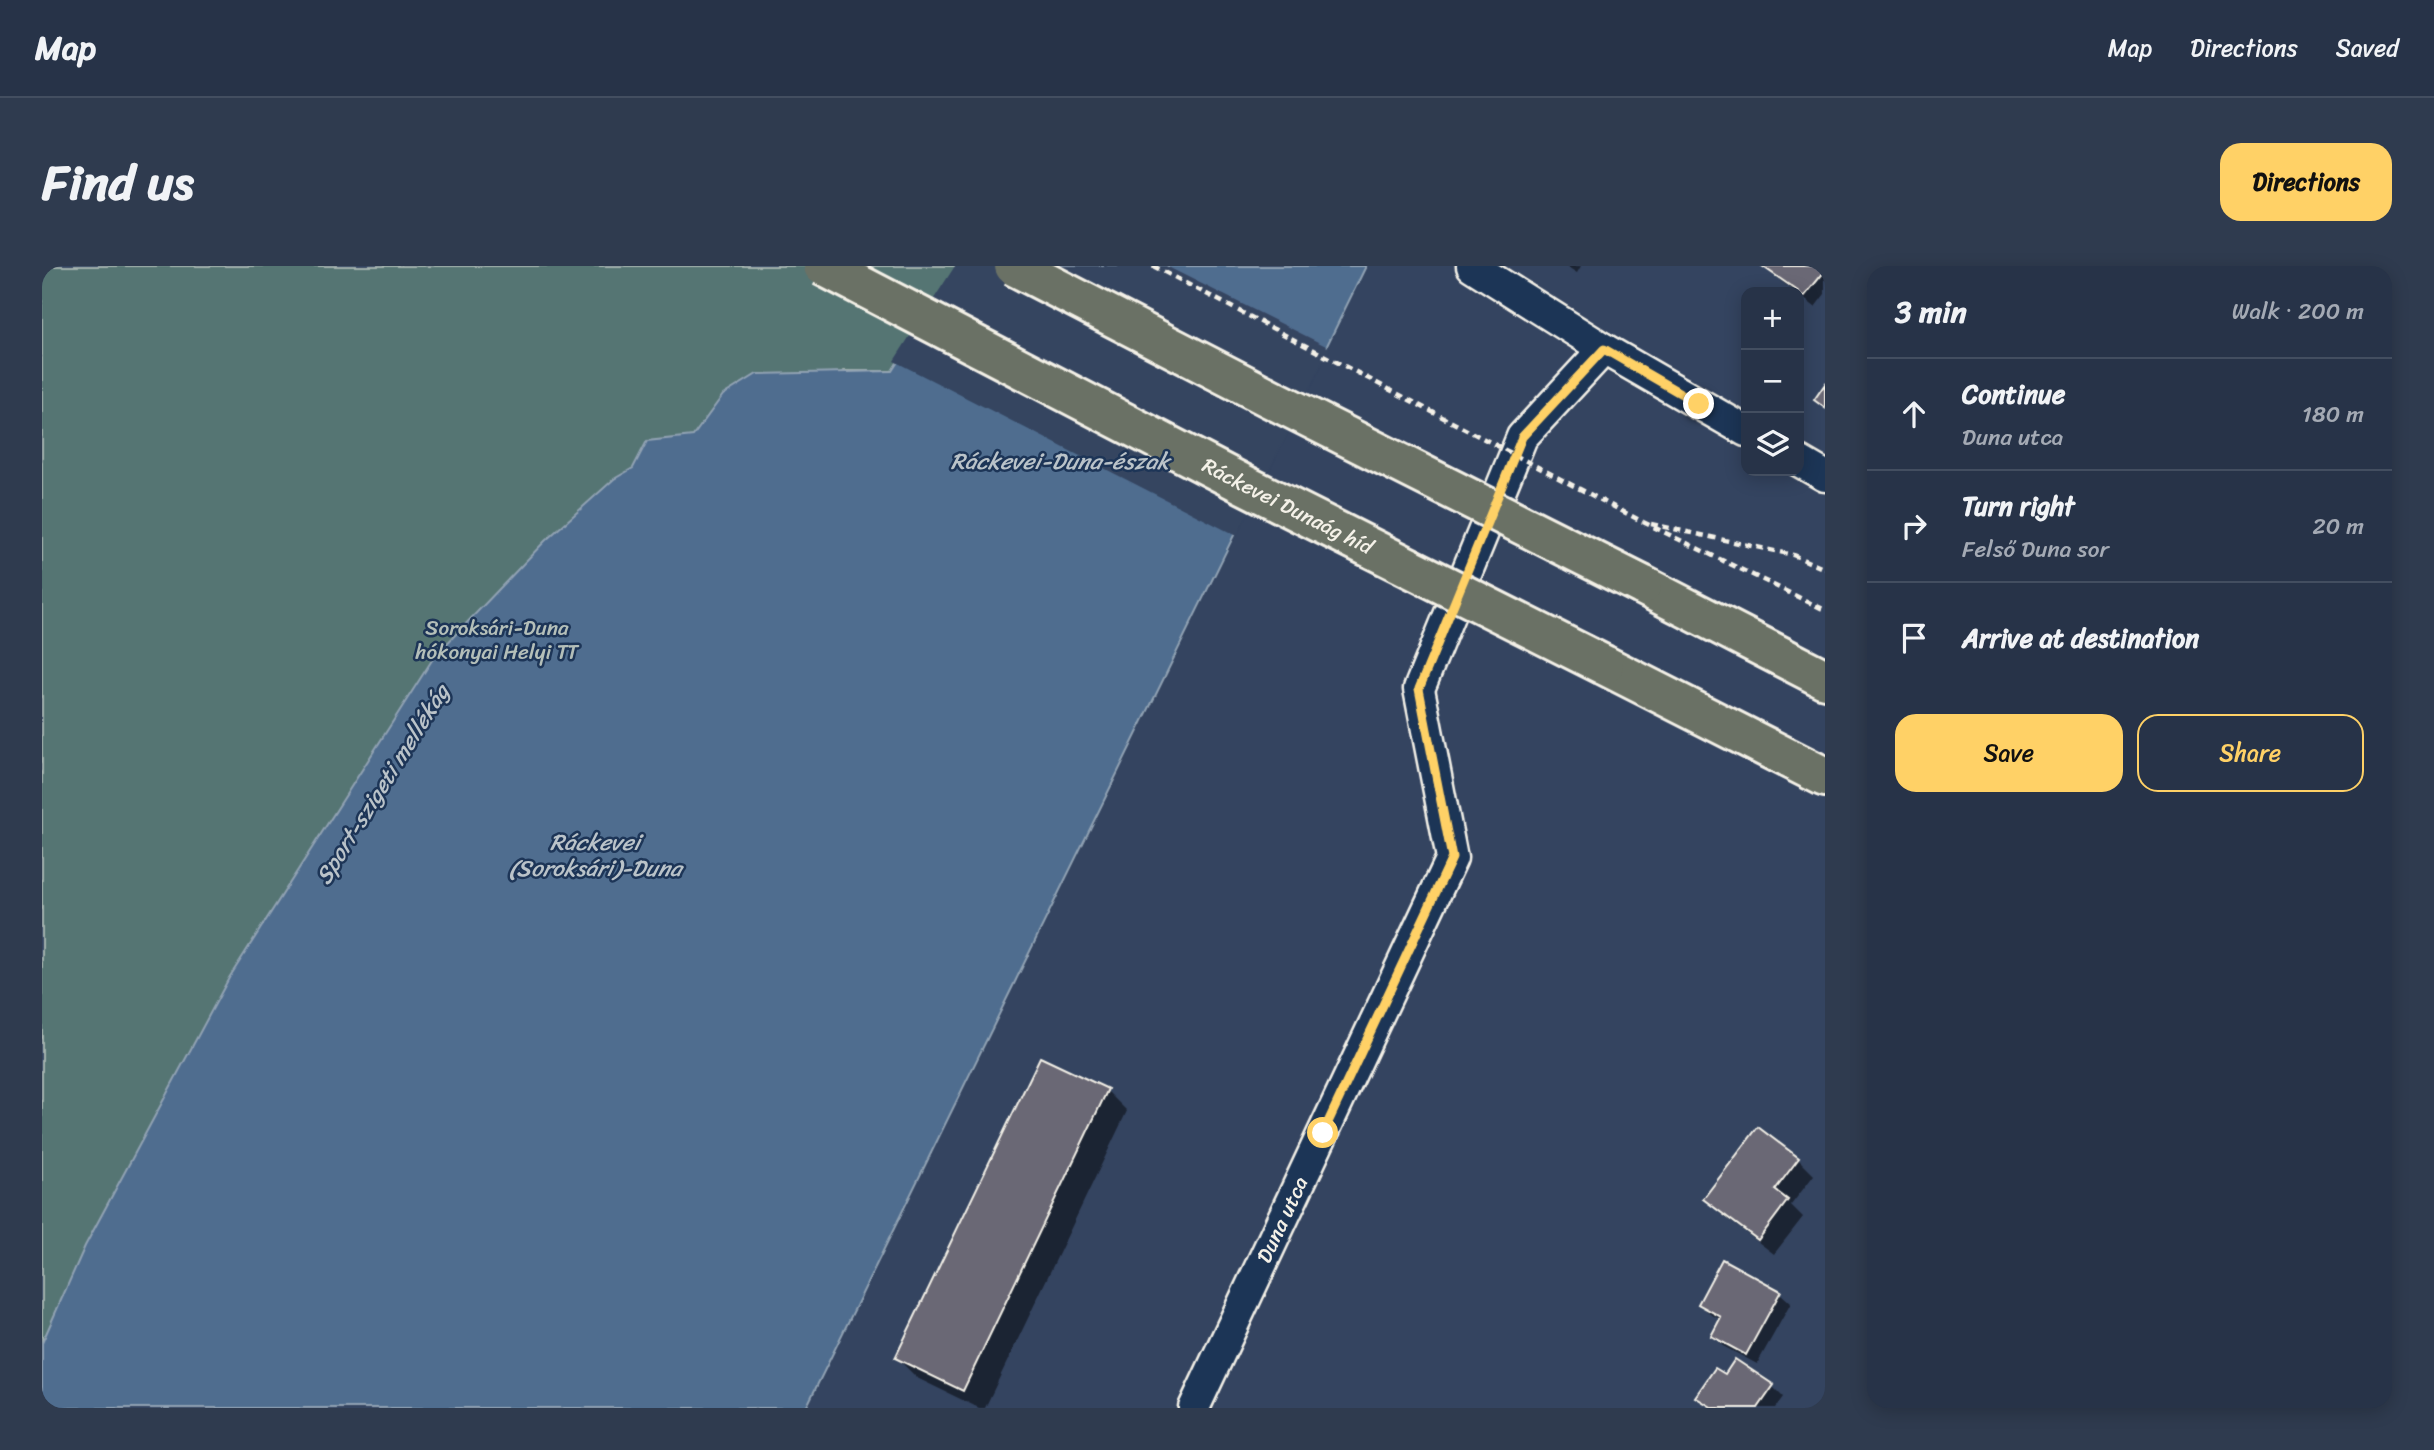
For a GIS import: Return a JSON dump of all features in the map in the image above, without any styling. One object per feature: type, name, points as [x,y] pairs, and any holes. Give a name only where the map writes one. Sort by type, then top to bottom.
[{"type":"highway","name":"Ráckevei Dunaág híd","points":[[823,266],[1245,485],[1825,777]]},
{"type":"highway","points":[[1014,266],[1825,680]]},
{"type":"street","points":[[1472,266],[1604,349],[1741,428]]},
{"type":"street","name":"Duna utca","points":[[1194,1408],[1452,858],[1419,689],[1522,437],[1604,349]]},
{"type":"street","points":[[1804,464],[1825,476]]},
{"type":"path","points":[[1153,266],[1643,522],[1825,610]]},
{"type":"path","points":[[1643,522],[1793,555],[1825,569]]},
{"type":"green space","name":"Soroksári-Duna hókonyai Helyi TT","points":[[42,266],[959,266],[892,371],[844,371],[42,1408]]},
{"type":"water","points":[[959,266],[1366,266],[806,1408],[42,1408],[42,1343],[85,1246],[229,978],[434,657],[545,541],[614,479],[633,468],[647,441],[693,436],[723,395],[757,374],[892,371]]},
{"type":"pier","points":[[955,266],[1166,266],[1330,348],[1237,536],[894,361]]},
{"type":"building","points":[[1762,266],[1825,266],[1825,271],[1804,297],[1804,287],[1792,287]]},
{"type":"building","points":[[1825,384],[1825,408],[1814,400]]},
{"type":"building","points":[[1040,1057],[1108,1089],[963,1391],[895,1358]]},
{"type":"building","points":[[1758,1127],[1799,1158],[1775,1190],[1788,1200],[1758,1240],[1703,1199]]},
{"type":"building","points":[[1722,1259],[1781,1291],[1746,1355],[1711,1336],[1721,1317],[1698,1304]]},
{"type":"building","points":[[1735,1359],[1774,1385],[1758,1408],[1713,1408],[1695,1397],[1715,1368],[1725,1374]]},
{"type":"route","points":[[1323,1133],[1452,858],[1419,689],[1522,437],[1604,349],[1699,404]]},
{"type":"water label","name":"Ráckevei-Duna-észak","points":[[1060,461]]},
{"type":"water label","name":"Sport-szigeti mellékág","points":[[382,784]]},
{"type":"water label","name":"Ráckevei (Soroksári)-Duna","points":[[595,855]]}]
